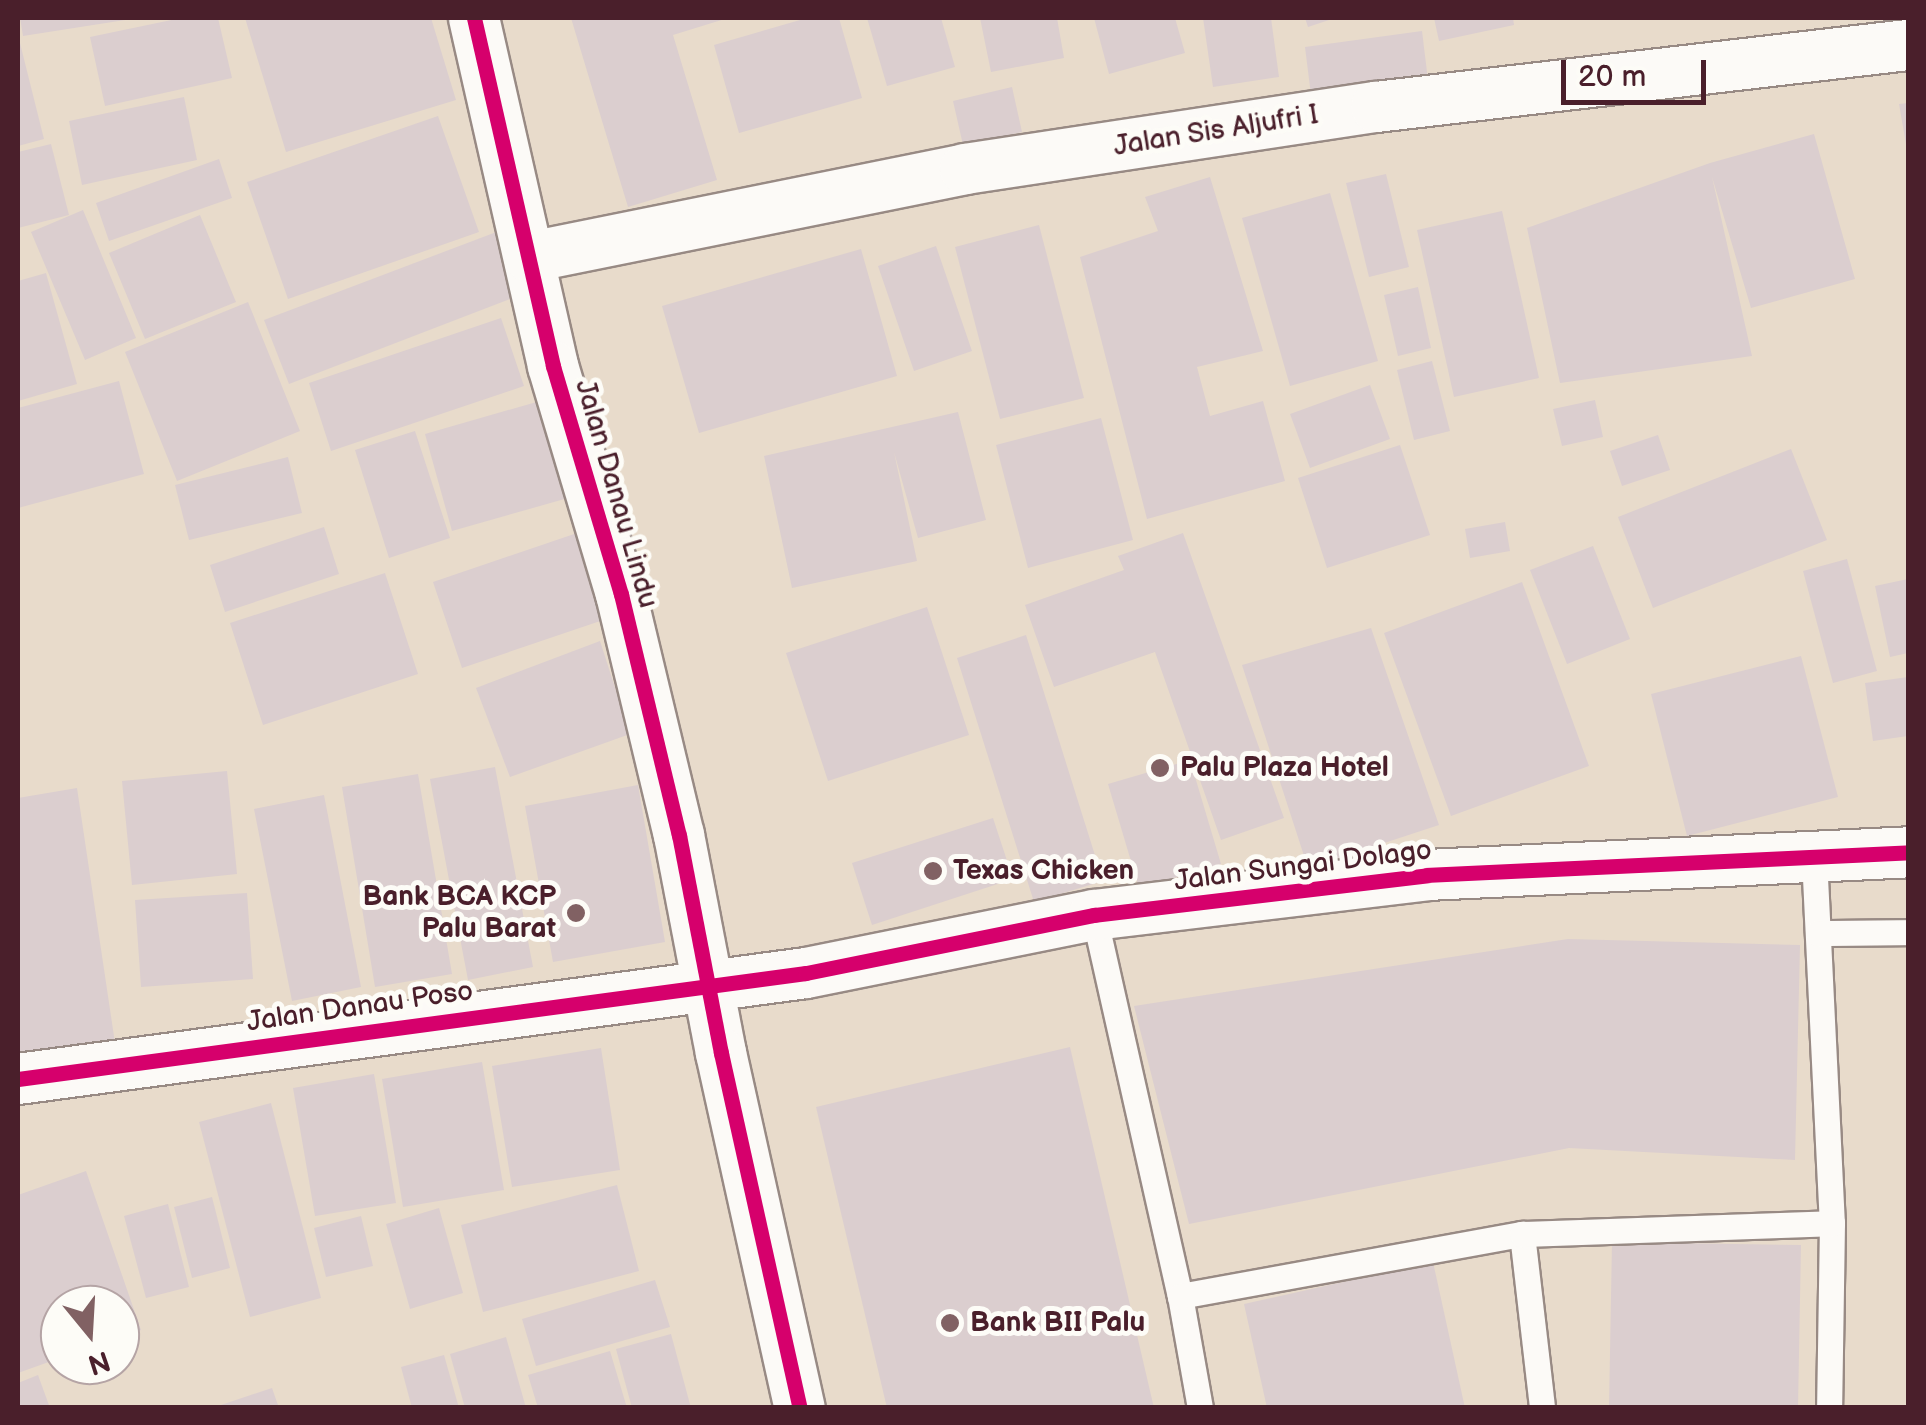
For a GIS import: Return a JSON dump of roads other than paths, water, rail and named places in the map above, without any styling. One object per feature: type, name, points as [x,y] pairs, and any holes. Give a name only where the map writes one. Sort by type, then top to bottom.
[{"type":"street","name":"Jalan Danau Lindu","points":[[474,18],[553,366],[620,594],[678,835],[800,1408]]},
{"type":"street","name":"Jalan Sis Aljufri I","points":[[530,257],[965,169],[1376,106],[1908,45]]},
{"type":"street","name":"Jalan Sungai Dolago","points":[[709,985],[806,973],[1094,916],[1427,875],[1908,852]]},
{"type":"street","name":"Jalan Danau Poso","points":[[18,1079],[709,985]]},
{"type":"lane","points":[[1814,858],[1832,1223],[1829,1408]]},
{"type":"lane","points":[[1094,916],[1180,1296],[1200,1408]]},
{"type":"lane","points":[[1818,933],[1908,932]]},
{"type":"lane","points":[[1180,1296],[1522,1234],[1832,1223]]},
{"type":"lane","points":[[1522,1234],[1542,1408]]},
{"type":"place","name":"Palu Plaza Hotel","points":[[1160,768]]},
{"type":"place","name":"Texas Chicken","points":[[933,871]]},
{"type":"place","name":"Bank BCA KCP Palu Barat","points":[[576,913]]},
{"type":"place","name":"Bank BII Palu","points":[[950,1323]]}]
